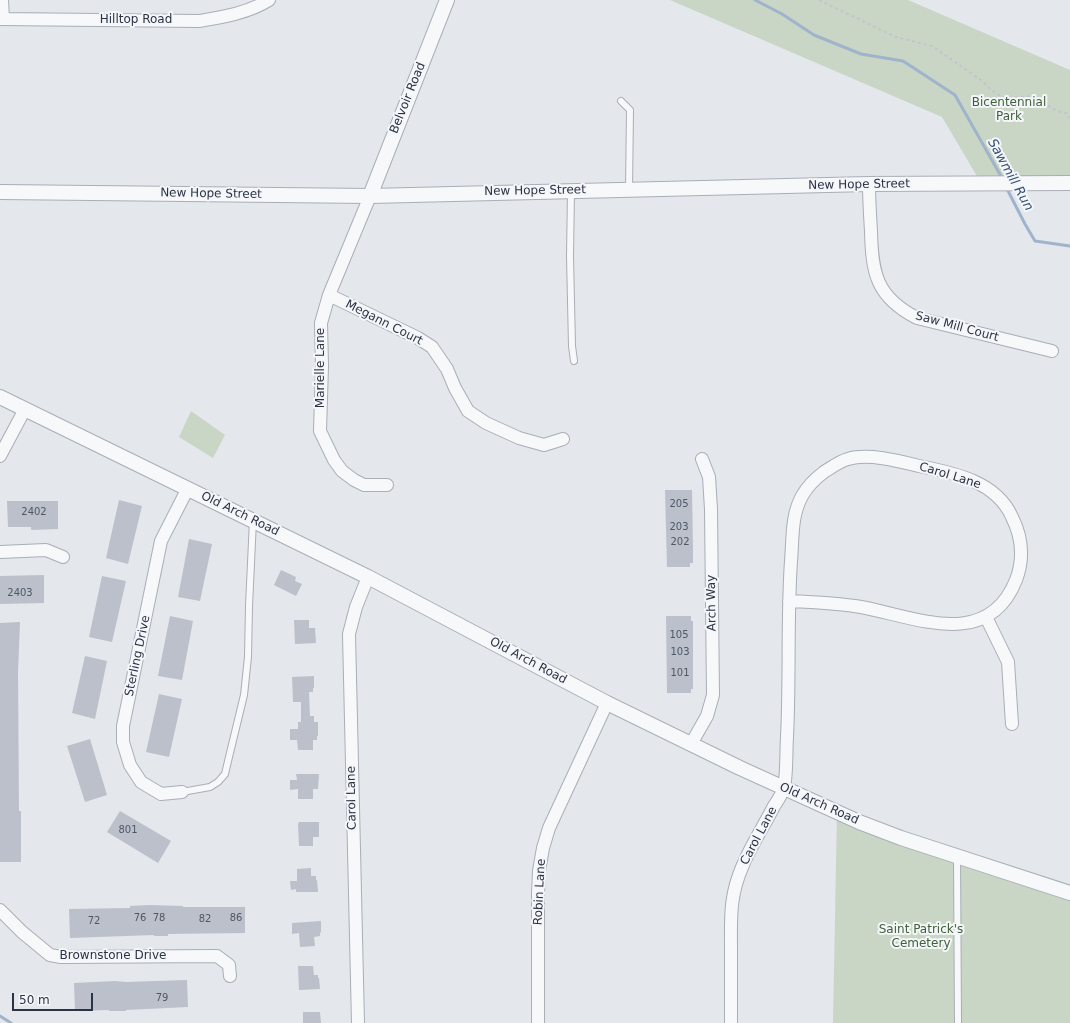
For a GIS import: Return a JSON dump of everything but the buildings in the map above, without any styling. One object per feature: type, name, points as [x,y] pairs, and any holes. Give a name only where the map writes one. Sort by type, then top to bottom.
[{"type":"street","points":[[2,0],[2,19]]},
{"type":"street","name":"Hilltop Road","points":[[2,19],[199,21],[228,16],[260,6],[269,0]]},
{"type":"street","name":"Belvoir Road","points":[[370,196],[447,0]]},
{"type":"street","name":"New Hope Street","points":[[0,192],[370,196],[869,184],[1070,183]]},
{"type":"street","name":"Saw Mill Court","points":[[869,184],[872,264],[883,291],[891,301],[904,312],[916,318],[1052,351]]},
{"type":"street","name":"Marielle Lane","points":[[370,196],[329,295],[321,323],[322,366],[320,431],[334,460],[342,471],[364,485],[387,485]]},
{"type":"street","name":"Megann Court","points":[[329,295],[418,338],[432,348],[446,369],[468,411],[486,423],[519,438],[544,445],[563,439]]},
{"type":"street","name":"Old Arch Road","points":[[0,397],[368,577],[607,703],[784,788],[859,822],[901,838],[1070,893]]},
{"type":"street","points":[[0,456],[25,409]]},
{"type":"street","name":"Carol Lane","points":[[731,1023],[730,922],[731,905],[735,886],[743,864],[784,788],[788,714],[789,601],[792,530],[795,515],[802,495],[816,478],[831,467],[849,458],[862,456],[919,466],[949,473],[975,482],[988,488],[1004,503],[1017,527],[1021,543],[1021,561],[1017,577],[1008,597],[986,617],[976,622],[946,624],[919,620],[854,606],[789,601]]},
{"type":"street","name":"Arch Way","points":[[691,744],[707,716],[713,695],[711,509],[709,477],[702,459]]},
{"type":"street","name":"Sterling Drive","points":[[182,792],[161,794],[141,782],[130,765],[123,742],[123,726],[161,540],[188,488]]},
{"type":"street","points":[[0,552],[46,550],[63,557]]},
{"type":"street","name":"Carol Lane","points":[[358,1023],[349,634],[356,607],[368,577]]},
{"type":"street","points":[[986,617],[1008,662],[1012,724]]},
{"type":"street","name":"Robin Lane","points":[[538,1023],[538,894],[539,871],[543,848],[549,828],[607,703]]},
{"type":"street","name":"Brownstone Drive","points":[[0,910],[22,932],[50,955],[61,957],[217,956],[229,965],[230,976]]},
{"type":"lane","points":[[621,101],[630,110],[629,189]]},
{"type":"lane","points":[[571,190],[570,256],[572,346],[574,361]]},
{"type":"lane","points":[[182,792],[210,788],[218,782],[224,774],[229,757],[244,695],[248,657],[253,520]]},
{"type":"lane","points":[[957,856],[958,1023]]},
{"type":"path","points":[[819,0],[896,37],[932,46],[981,80],[995,93],[1006,98],[1033,96],[1057,111],[1066,114],[1070,118]]},
{"type":"green space","name":"Bicentennial Park","points":[[670,0],[908,0],[1070,70],[1070,183],[981,183],[942,117]]},
{"type":"green space","points":[[191,411],[225,435],[213,458],[179,437]]},
{"type":"green space","name":"Saint Patrick's Cemetery","points":[[837,812],[1070,893],[1070,1023],[833,1023]]},
{"type":"waterway","name":"Sawmill Run","points":[[755,0],[782,14],[814,35],[861,54],[903,61],[955,95],[1002,178]]},
{"type":"waterway","name":"Sawmill Run","points":[[1006,187],[1035,241],[1070,246]]},
{"type":"waterway","points":[[0,1016],[11,1023]]}]
